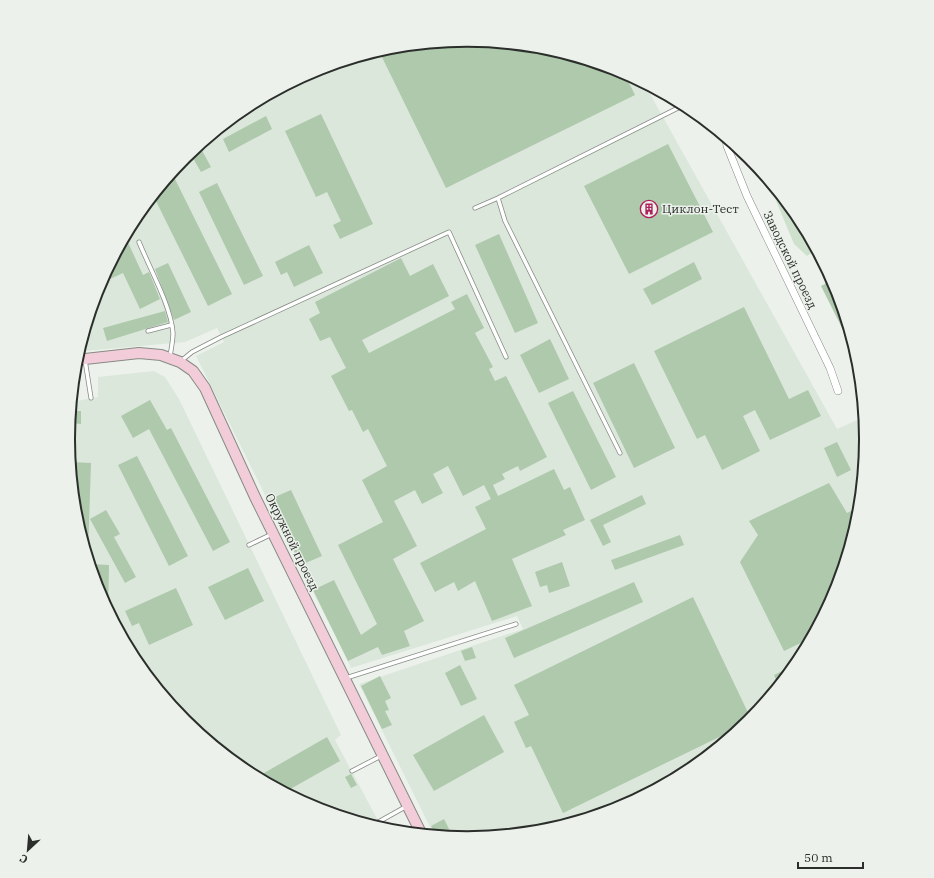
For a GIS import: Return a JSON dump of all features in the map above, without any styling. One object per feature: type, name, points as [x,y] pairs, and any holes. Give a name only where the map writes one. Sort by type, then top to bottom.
[{"type":"street","name":"Заводской проезд","points":[[727,146],[747,196],[830,368],[838,391]]},
{"type":"street","name":"Окружной проезд","points":[[84,360],[139,354],[161,355],[180,362],[193,371],[205,388],[273,533],[418,828]]},
{"type":"lane","points":[[474,208],[498,198],[677,108]]},
{"type":"lane","points":[[498,198],[505,221],[620,453]]},
{"type":"lane","points":[[180,362],[192,352],[449,232],[506,357]]},
{"type":"lane","points":[[138,242],[164,302],[171,325],[172,336],[170,358]]},
{"type":"lane","points":[[148,331],[171,325]]},
{"type":"lane","points":[[82,367],[91,398]]},
{"type":"lane","points":[[249,545],[273,533]]},
{"type":"lane","points":[[345,678],[516,624]]},
{"type":"lane","points":[[352,771],[382,755]]},
{"type":"lane","points":[[381,821],[408,806]]},
{"type":"shaded area","points":[[467,47],[518,50],[568,60],[593,68],[617,77],[649,92],[837,429],[858,420],[859,439],[856,490],[846,540],[838,565],[819,612],[793,657],[778,678],[762,697],[725,734],[685,765],[640,791],[593,810],[568,818],[518,828],[467,831],[431,829],[359,684],[523,629],[517,616],[351,668],[196,356],[224,342],[217,328],[185,342],[85,351],[88,338],[105,289],[115,266],[141,221],[156,200],[190,162],[228,128],[249,113],[294,87],[317,77],[366,60],[416,50]]},
{"type":"shaded area","points":[[154,371],[165,377],[179,399],[341,735],[335,740],[378,820],[366,818],[317,801],[294,791],[249,765],[228,750],[190,716],[156,678],[141,657],[115,612],[105,589],[88,540],[78,490],[75,439],[77,401],[98,397],[98,377]]},
{"type":"green space","points":[[774,195],[793,221],[812,253],[807,256],[794,244]]},
{"type":"building","points":[[467,47],[518,50],[568,60],[628,82],[635,95],[446,188],[382,57],[416,50],[441,48]]},
{"type":"building","points":[[321,114],[373,224],[340,239],[333,225],[341,221],[327,192],[316,197],[285,131]]},
{"type":"building","points":[[266,116],[272,129],[229,152],[223,139]]},
{"type":"building","name":"Циклон-Тест","points":[[668,144],[713,232],[629,274],[584,186]]},
{"type":"building","points":[[202,151],[211,167],[201,172],[193,159]]},
{"type":"building","points":[[175,178],[232,294],[208,306],[156,200]]},
{"type":"building","points":[[217,183],[263,276],[244,285],[199,192]]},
{"type":"building","points":[[499,234],[538,323],[515,333],[475,245]]},
{"type":"building","points":[[128,243],[143,275],[149,272],[160,299],[140,309],[123,273],[109,279]]},
{"type":"building","points":[[309,245],[323,273],[294,287],[287,272],[281,275],[275,262]]},
{"type":"building","points":[[401,258],[410,276],[433,264],[449,296],[362,340],[369,353],[455,309],[451,302],[467,294],[484,328],[475,333],[493,367],[489,369],[495,381],[506,376],[547,457],[520,471],[518,466],[502,474],[505,479],[493,485],[498,496],[554,469],[564,490],[570,487],[585,520],[563,530],[566,535],[512,559],[532,606],[492,621],[475,581],[458,591],[454,582],[435,592],[420,563],[486,529],[475,507],[491,499],[484,485],[463,496],[448,466],[433,474],[443,493],[422,504],[415,490],[394,501],[417,546],[393,559],[424,621],[404,631],[410,646],[382,655],[378,647],[348,661],[313,590],[334,580],[361,635],[377,624],[338,545],[383,522],[362,480],[387,466],[368,429],[363,432],[352,410],[349,411],[331,376],[346,368],[330,337],[320,341],[309,319],[320,313],[315,302]]},
{"type":"building","points":[[694,262],[702,279],[652,305],[643,289]]},
{"type":"building","points":[[168,263],[191,312],[174,320],[155,269]]},
{"type":"building","points":[[826,283],[844,332],[821,286]]},
{"type":"building","points":[[744,307],[789,399],[808,390],[821,416],[770,440],[755,410],[743,416],[760,451],[722,470],[705,435],[697,439],[654,351]]},
{"type":"building","points":[[165,311],[168,322],[107,341],[103,328]]},
{"type":"building","points":[[550,339],[569,379],[539,393],[520,355]]},
{"type":"building","points":[[634,363],[675,448],[634,468],[593,383]]},
{"type":"building","points":[[573,391],[616,477],[591,490],[548,403]]},
{"type":"building","points":[[150,400],[167,430],[171,428],[230,542],[213,551],[149,429],[133,438],[121,416]]},
{"type":"building","points":[[76,411],[81,411],[81,424],[76,424]]},
{"type":"building","points":[[837,442],[851,470],[837,477],[824,448]]},
{"type":"building","points":[[137,456],[188,556],[169,566],[118,465]]},
{"type":"building","points":[[76,462],[91,463],[88,541],[78,490]]},
{"type":"building","points":[[829,483],[847,513],[852,511],[846,540],[838,565],[819,612],[802,643],[784,651],[740,562],[758,535],[749,521]]},
{"type":"building","points":[[291,490],[322,556],[301,565],[268,500]]},
{"type":"building","points":[[642,495],[646,504],[603,525],[611,542],[603,546],[590,520]]},
{"type":"building","points":[[106,510],[120,534],[114,537],[136,577],[125,583],[90,519]]},
{"type":"building","points":[[680,535],[684,545],[615,570],[611,560]]},
{"type":"building","points":[[562,562],[570,586],[549,593],[547,585],[540,587],[535,572]]},
{"type":"building","points":[[96,564],[109,565],[108,597]]},
{"type":"building","points":[[248,568],[264,601],[225,620],[208,587]]},
{"type":"building","points":[[634,582],[643,602],[514,658],[505,638]]},
{"type":"building","points":[[176,588],[193,625],[149,645],[139,623],[132,626],[125,611]]},
{"type":"building","points":[[693,597],[748,712],[724,735],[563,813],[531,746],[526,748],[514,722],[529,715],[514,685]]},
{"type":"building","points":[[472,647],[476,658],[465,661],[461,651]]},
{"type":"building","points":[[460,665],[477,699],[461,706],[445,673]]},
{"type":"building","points":[[783,671],[776,680],[774,675]]},
{"type":"building","points":[[380,676],[391,698],[385,701],[389,710],[385,711],[392,725],[382,729],[361,686]]},
{"type":"building","points":[[484,715],[504,752],[434,791],[413,755]]},
{"type":"building","points":[[327,737],[340,761],[290,789],[263,773]]},
{"type":"building","points":[[351,774],[357,785],[351,788],[345,777]]},
{"type":"building","points":[[444,819],[450,830],[433,829],[431,826]]},
{"type":"place","name":"Циклон-Тест","points":[[649,209]]}]
